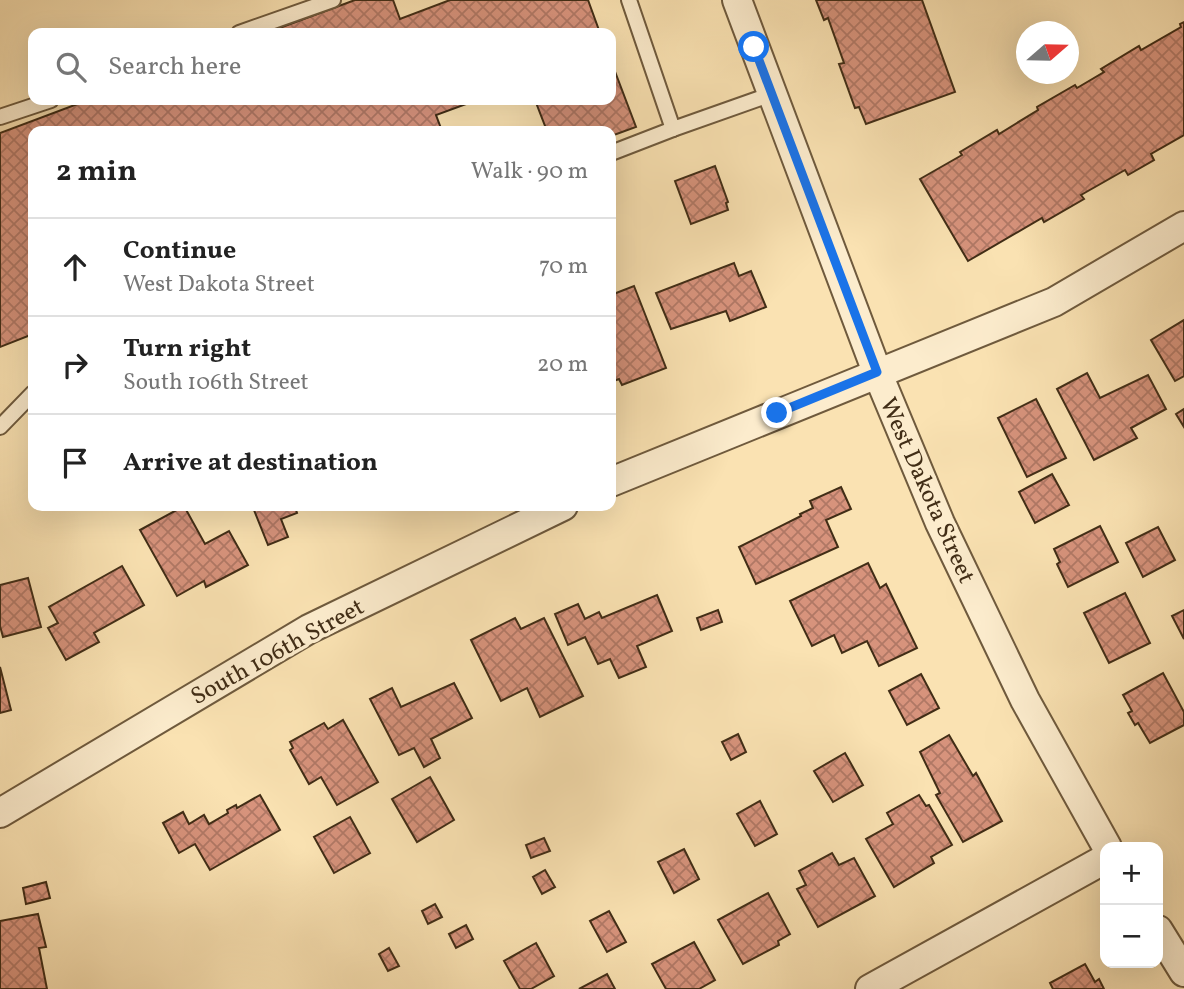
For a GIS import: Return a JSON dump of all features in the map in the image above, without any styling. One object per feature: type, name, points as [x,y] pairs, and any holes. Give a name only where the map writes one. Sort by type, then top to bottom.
[{"type":"street","name":"West Dakota Street","points":[[737,0],[877,372],[940,523],[1025,701],[1104,842]]},
{"type":"street","points":[[616,480],[1054,302],[1184,226]]},
{"type":"street","name":"South 106th Street","points":[[0,813],[309,629],[553,511]]},
{"type":"street","points":[[870,989],[1100,862]]},
{"type":"street","points":[[1163,938],[1184,972]]},
{"type":"lane","points":[[253,28],[333,0]]},
{"type":"lane","points":[[629,0],[673,129]]},
{"type":"lane","points":[[616,151],[772,94]]},
{"type":"lane","points":[[0,117],[36,105]]},
{"type":"lane","points":[[0,427],[28,398]]},
{"type":"building","points":[[355,0],[393,0],[400,19],[450,0],[588,0],[598,28],[279,28]]},
{"type":"building","points":[[816,0],[922,0],[955,92],[866,124],[859,107],[855,108],[839,64],[844,63],[828,18],[824,20]]},
{"type":"building","points":[[1184,22],[1184,135],[1151,154],[1154,160],[1128,175],[1125,170],[1081,195],[1084,199],[1044,222],[1042,218],[968,261],[920,179],[962,155],[960,152],[997,130],[999,134],[1038,110],[1037,107],[1104,72],[1101,69],[1139,46],[1141,50],[1181,27],[1180,24]]},
{"type":"building","points":[[616,74],[636,127],[616,134],[616,126],[545,126],[537,105],[616,105]]},
{"type":"building","points":[[75,105],[463,105],[436,115],[440,126],[28,126],[28,336],[0,347],[0,133]]},
{"type":"building","points":[[715,166],[728,202],[728,210],[691,224],[675,181]]},
{"type":"building","points":[[734,263],[739,276],[751,271],[766,307],[730,321],[726,311],[671,329],[656,293]]},
{"type":"building","points":[[634,286],[666,368],[622,385],[619,379],[616,380],[616,293]]},
{"type":"building","points":[[1184,320],[1184,376],[1175,381],[1151,340]]},
{"type":"building","points":[[1087,373],[1100,398],[1148,375],[1166,409],[1131,428],[1137,438],[1094,460],[1057,389]]},
{"type":"building","points":[[1036,399],[1066,458],[1027,477],[998,418]]},
{"type":"building","points":[[1184,409],[1184,427],[1176,414]]},
{"type":"building","points":[[1052,474],[1069,505],[1035,523],[1019,492]]},
{"type":"building","points":[[841,487],[851,509],[826,520],[838,547],[756,584],[739,547],[801,516],[800,514],[813,508],[810,501]]},
{"type":"building","points":[[175,511],[187,511],[205,544],[229,531],[248,565],[206,587],[204,581],[177,596],[140,530]]},
{"type":"building","points":[[254,511],[296,511],[281,519],[288,537],[268,545]]},
{"type":"building","points":[[1100,526],[1118,562],[1068,587],[1057,564],[1060,562],[1054,549]]},
{"type":"building","points":[[1158,527],[1175,560],[1143,577],[1126,543]]},
{"type":"building","points":[[868,563],[880,588],[886,584],[917,648],[879,666],[867,641],[842,653],[834,635],[812,646],[790,601]]},
{"type":"building","points":[[122,566],[144,605],[94,633],[99,642],[66,660],[48,628],[58,623],[49,607]]},
{"type":"building","points":[[28,578],[41,627],[3,637],[0,626],[0,585]]},
{"type":"building","points":[[1125,593],[1150,643],[1109,663],[1084,613]]},
{"type":"building","points":[[657,595],[672,631],[637,646],[646,667],[619,678],[610,659],[598,664],[585,637],[568,645],[555,614],[578,604],[585,619],[599,612],[602,618]]},
{"type":"building","points":[[718,610],[722,622],[701,630],[697,618]]},
{"type":"building","points":[[1184,610],[1184,639],[1172,616]]},
{"type":"building","points":[[515,618],[521,629],[544,618],[583,696],[540,717],[527,688],[501,701],[471,640]]},
{"type":"building","points":[[0,667],[11,710],[0,713]]},
{"type":"building","points":[[1163,673],[1184,712],[1184,725],[1150,743],[1138,723],[1135,725],[1128,713],[1132,711],[1123,695]]},
{"type":"building","points":[[921,674],[939,708],[907,725],[889,691]]},
{"type":"building","points":[[454,683],[472,718],[431,739],[440,758],[424,767],[414,748],[399,755],[370,699],[392,688],[401,707]]},
{"type":"building","points":[[343,720],[378,782],[337,805],[321,777],[309,784],[290,750],[293,748],[290,742],[324,723],[328,729]]},
{"type":"building","points":[[738,734],[746,752],[731,760],[722,742]]},
{"type":"building","points":[[949,735],[973,776],[976,773],[1002,821],[963,842],[936,795],[940,793],[920,752]]},
{"type":"building","points":[[845,753],[863,785],[833,802],[814,771]]},
{"type":"building","points":[[430,777],[454,820],[417,842],[392,799]]},
{"type":"building","points":[[260,795],[280,830],[210,870],[195,844],[179,853],[163,823],[183,812],[189,824],[204,815],[209,824],[228,813],[227,810],[236,805],[237,808]]},
{"type":"building","points":[[919,795],[926,806],[929,805],[952,845],[931,857],[934,863],[894,887],[866,839],[893,824],[887,813]]},
{"type":"building","points":[[760,801],[777,834],[755,846],[737,814]]},
{"type":"building","points":[[350,817],[370,853],[334,873],[314,837]]},
{"type":"building","points":[[544,838],[550,851],[531,858],[526,845]]},
{"type":"building","points":[[684,849],[699,879],[674,893],[658,862]]},
{"type":"building","points":[[832,853],[839,865],[854,858],[875,896],[818,927],[797,889],[806,885],[799,871]]},
{"type":"building","points":[[545,870],[555,887],[542,894],[533,877]]},
{"type":"building","points":[[46,882],[50,898],[26,904],[23,888]]},
{"type":"building","points":[[768,893],[790,934],[778,941],[779,945],[743,964],[718,920]]},
{"type":"building","points":[[435,904],[442,917],[428,924],[422,911]]},
{"type":"building","points":[[609,911],[626,942],[607,952],[590,921]]},
{"type":"building","points":[[38,914],[46,947],[39,948],[47,989],[0,989],[0,921]]},
{"type":"building","points":[[466,925],[473,939],[456,948],[449,934]]},
{"type":"building","points":[[694,942],[715,980],[699,989],[666,989],[652,964]]},
{"type":"building","points":[[536,943],[554,976],[531,989],[520,989],[504,961]]},
{"type":"building","points":[[389,948],[399,966],[388,971],[379,954]]},
{"type":"building","points":[[1085,964],[1095,982],[1099,979],[1104,989],[1053,989],[1050,983]]},
{"type":"building","points":[[607,974],[615,989],[579,989]]},
{"type":"route","points":[[754,47],[877,372],[777,413]]}]
